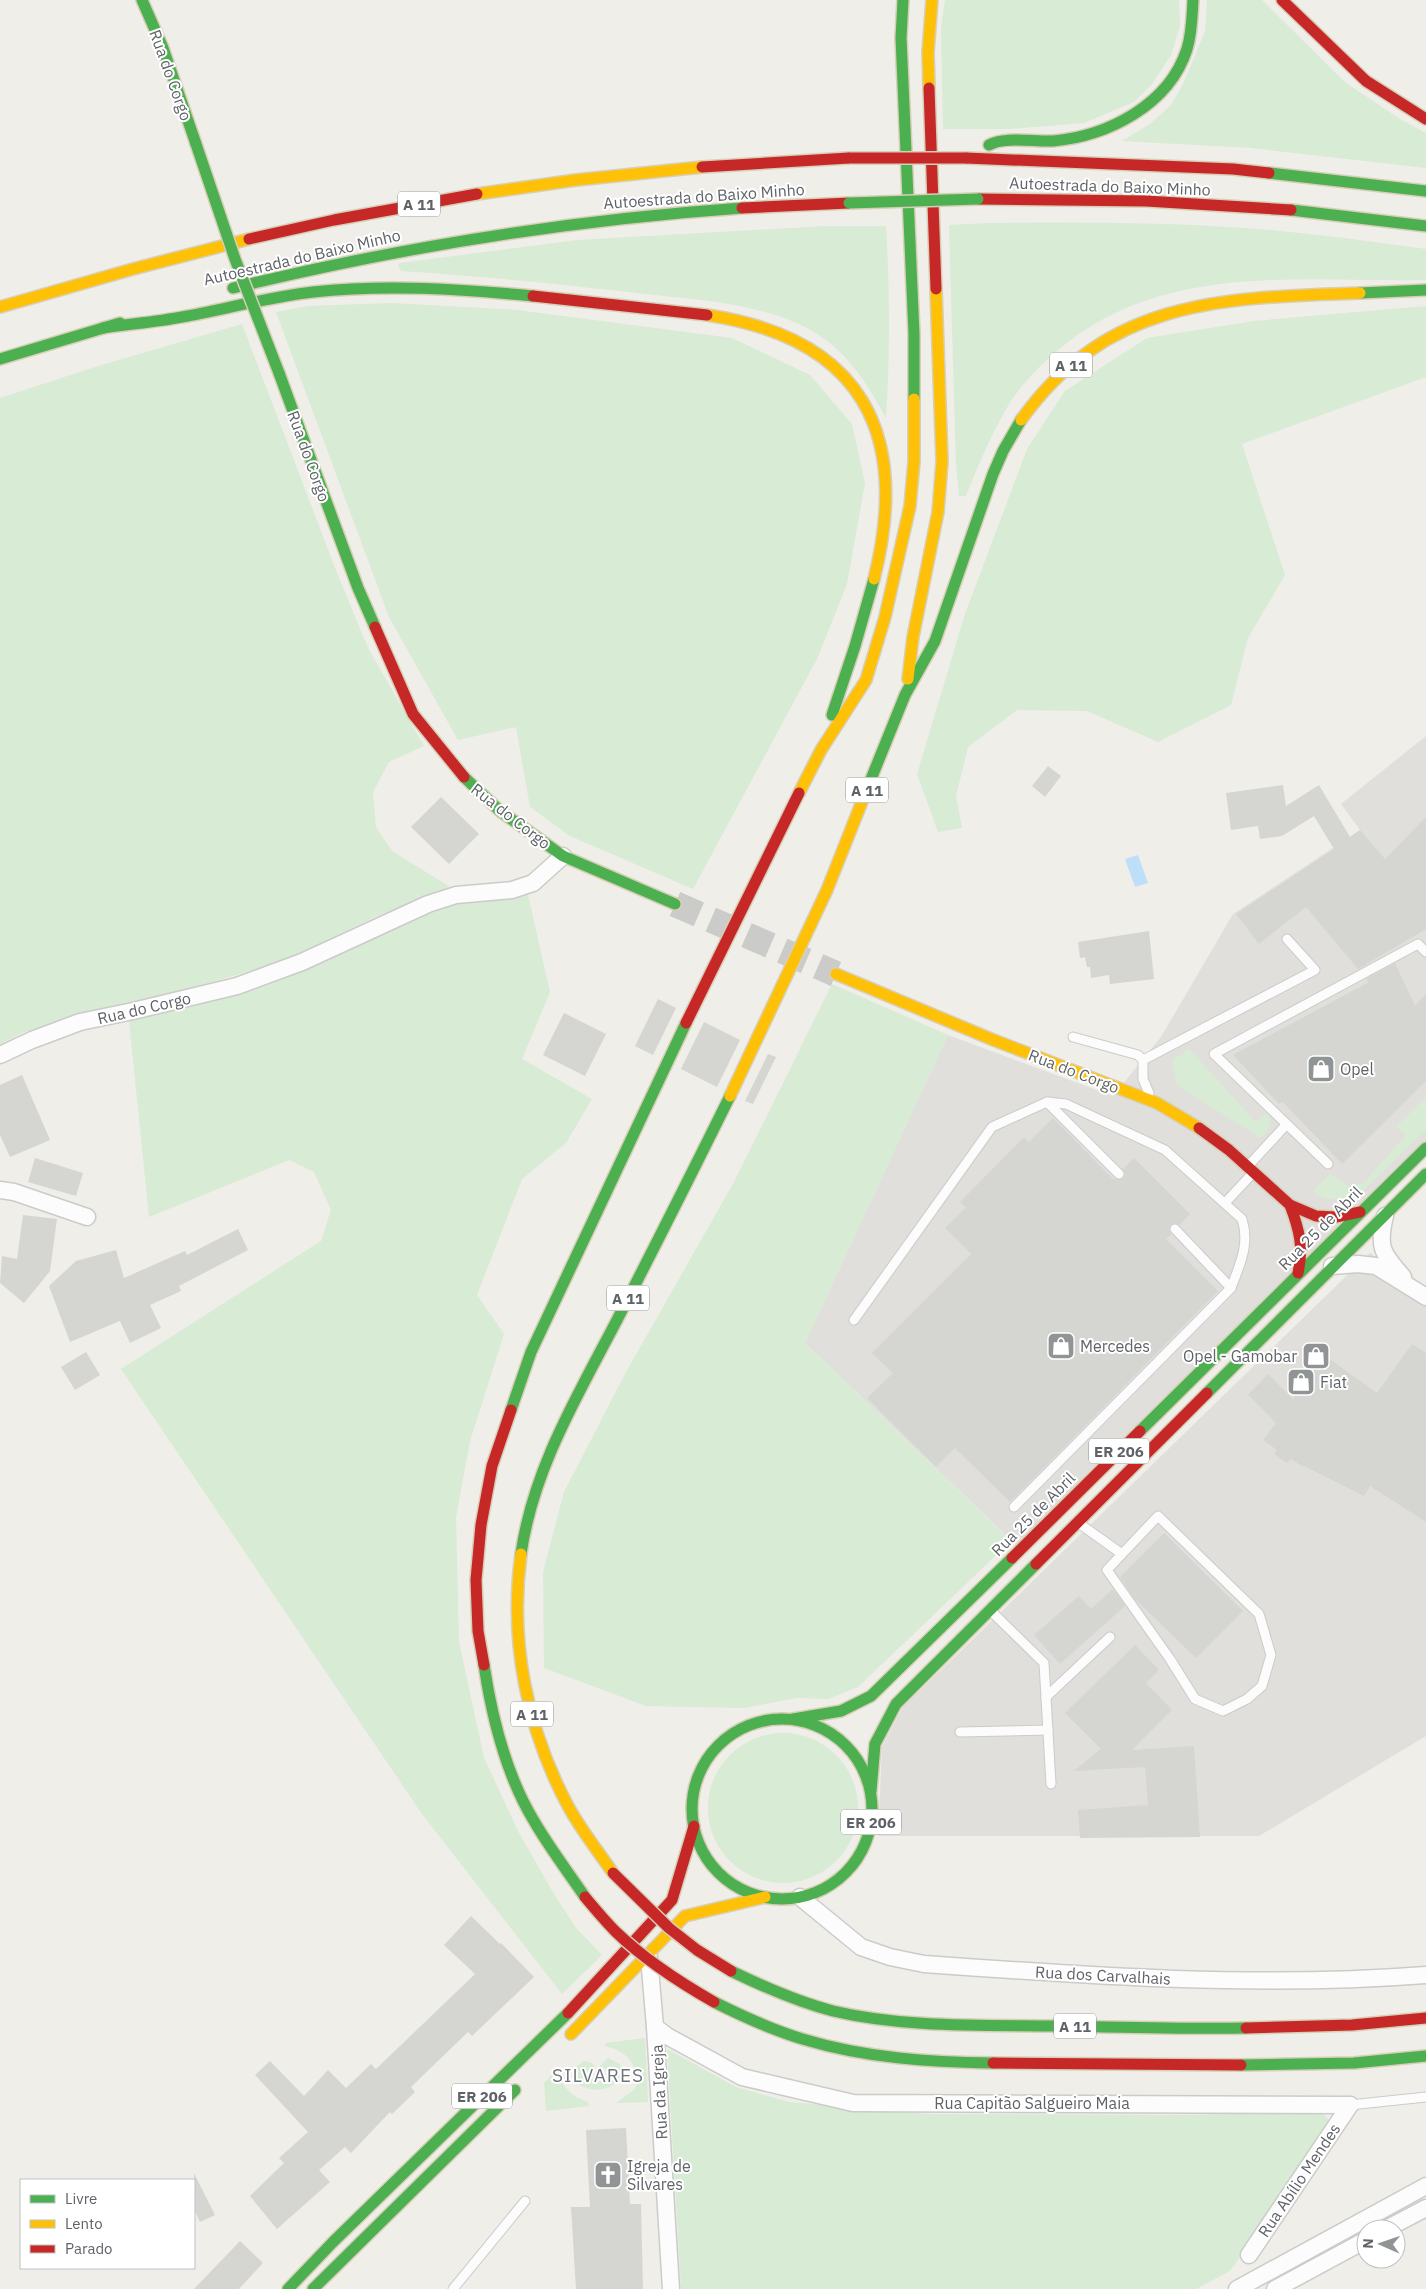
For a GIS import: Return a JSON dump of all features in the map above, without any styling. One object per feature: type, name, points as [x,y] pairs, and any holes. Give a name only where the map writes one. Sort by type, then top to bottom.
[{"type":"main road","name":"Rua do Corgo","points":[[142,0],[163,48],[235,259],[358,588],[413,714],[467,781],[500,811],[563,856],[675,904]]},
{"type":"main road","points":[[903,0],[901,38],[914,334],[914,461],[910,506],[888,608],[866,680],[821,750],[718,954],[564,1276],[530,1352],[492,1466],[481,1525],[476,1580],[478,1631],[497,1729],[511,1772],[533,1820],[585,1897],[616,1932],[676,1980],[758,2024],[798,2038],[837,2048],[912,2058],[1012,2062],[1298,2066],[1393,2061],[1426,2056]]},
{"type":"main road","name":"A 11","points":[[906,693],[913,637],[938,512],[942,462],[928,80],[932,0]]},
{"type":"main road","name":"A 11","points":[[966,158],[996,141],[1067,140],[1099,131],[1130,118],[1159,97],[1181,61],[1192,28],[1193,0]]},
{"type":"main road","points":[[1282,0],[1366,81],[1426,119]]},
{"type":"main road","name":"Autoestrada do Baixo Minho","points":[[0,308],[135,267],[218,245],[446,199],[638,172],[749,163],[849,158],[966,158],[1233,169],[1426,191]]},
{"type":"main road","name":"Autoestrada do Baixo Minho","points":[[224,290],[376,256],[543,228],[692,211],[764,206],[978,199],[1083,198],[1212,205],[1426,226]]},
{"type":"main road","points":[[104,328],[181,317],[260,300],[312,292],[361,288],[411,288],[494,292],[706,315],[772,330],[804,344],[833,366],[855,392],[873,421],[884,460],[886,496],[884,529],[876,571],[821,750]]},
{"type":"main road","name":"A 11","points":[[1426,290],[1249,298],[1205,304],[1163,313],[1126,327],[1091,348],[1058,375],[1028,410],[1004,449],[985,496],[934,644],[906,693],[828,887],[683,1189],[553,1444],[535,1492],[524,1536],[518,1582],[522,1674],[534,1723],[549,1766],[568,1806],[613,1873],[669,1928],[697,1950],[731,1971],[774,1992],[816,2006],[856,2016],[894,2020],[1012,2026],[1268,2030],[1348,2027],[1426,2018]]},
{"type":"main road","points":[[0,359],[163,308]]},
{"type":"main road","name":"Rua do Corgo","points":[[836,974],[991,1039],[1157,1103],[1229,1150],[1290,1206],[1316,1216],[1336,1217],[1360,1212]]},
{"type":"main road","name":"Rua 25 de Abril","points":[[793,1719],[838,1713],[868,1700],[1426,1148]]},
{"type":"main road","name":"ER 206","points":[[871,1791],[861,1764],[844,1742],[820,1726],[793,1719],[765,1720],[738,1730],[716,1747],[701,1771],[693,1798],[694,1826],[703,1851],[719,1872],[740,1888],[765,1897],[783,1899],[800,1897],[827,1887],[849,1870],[864,1846],[872,1819],[871,1791],[875,1744],[896,1704],[1426,1174]]},
{"type":"main road","name":"Rua do Corgo","points":[[1290,1206],[1300,1233],[1303,1251],[1298,1273]]},
{"type":"main road","name":"ER 206","points":[[288,2289],[333,2242],[565,2016],[672,1900],[694,1826]]},
{"type":"main road","name":"ER 206","points":[[564,2042],[686,1916],[765,1897]]},
{"type":"main road","name":"ER 206","points":[[313,2289],[522,2083]]},
{"type":"street","name":"Rua do Corgo","points":[[0,1055],[32,1040],[80,1022],[134,1012],[237,986],[302,962],[437,901],[456,895],[519,888],[533,883],[563,856]]},
{"type":"street","points":[[0,1190],[14,1192],[87,1217]]},
{"type":"street","points":[[1386,1213],[1381,1232],[1384,1254],[1410,1286]]},
{"type":"street","points":[[1332,1266],[1358,1264],[1376,1266],[1426,1297]]},
{"type":"street","name":"Rua dos Carvalhais","points":[[800,1897],[861,1947],[890,1957],[924,1964],[1206,1980],[1281,1980],[1426,1975]]},
{"type":"street","name":"Rua da Igreja","points":[[648,1955],[655,2027],[670,2289]]},
{"type":"street","name":"Rua Capitão Salgueiro Maia","points":[[655,2027],[667,2036],[742,2077],[853,2103],[1350,2105]]},
{"type":"street","name":"Rua Abílio Mendes","points":[[1248,2255],[1350,2105]]},
{"type":"street","points":[[1237,2289],[1426,2186]]},
{"type":"street","points":[[1405,2219],[1426,2208]]},
{"type":"street","points":[[1274,2289],[1356,2245]]},
{"type":"lane","points":[[1143,1060],[1315,970],[1286,939]]},
{"type":"lane","points":[[1328,1164],[1214,1054],[1418,944],[1426,952]]},
{"type":"lane","points":[[1073,1037],[1138,1055],[1143,1060],[1143,1079],[1146,1090],[1157,1103]]},
{"type":"lane","points":[[1047,1102],[1119,1174]]},
{"type":"lane","points":[[854,1320],[992,1127],[1047,1102],[1066,1104],[1165,1150],[1242,1219],[1246,1233],[1245,1252],[1231,1288],[1014,1508]]},
{"type":"lane","points":[[1225,1203],[1286,1125]]},
{"type":"lane","points":[[1175,1229],[1231,1288]]},
{"type":"lane","points":[[1158,1516],[1259,1614],[1270,1655],[1262,1686],[1247,1699],[1223,1711],[1195,1699],[1107,1570],[1122,1554],[1158,1516]]},
{"type":"lane","points":[[1078,1522],[1122,1554]]},
{"type":"lane","points":[[990,1610],[1044,1663],[1052,1784]]},
{"type":"lane","points":[[1046,1697],[1110,1637]]},
{"type":"lane","points":[[960,1732],[1048,1730]]},
{"type":"lane","name":"Rua Capitão Salgueiro Maia","points":[[1350,2105],[1426,2097]]},
{"type":"lane","points":[[453,2289],[525,2201]]},
{"type":"shaded area","points":[[1426,736],[1426,1147],[1018,1547],[805,1343],[948,1035],[1113,1096],[1161,1037],[1233,914],[1360,830],[1341,804]]},
{"type":"shaded area","points":[[1370,1253],[1426,1292],[1426,1736],[1259,1836],[878,1836],[882,1747],[903,1707]]},
{"type":"green space","points":[[945,0],[1179,0],[1180,26],[1171,55],[1152,84],[1134,102],[1084,123],[1010,129],[943,129],[941,28]]},
{"type":"green space","points":[[1207,0],[1262,0],[1346,83],[1400,119],[1426,133],[1426,168],[1251,148],[1122,141],[1150,124],[1171,105],[1183,84],[1205,32]]},
{"type":"green space","points":[[987,223],[1200,225],[1353,239],[1426,249],[1426,280],[1329,279],[1233,282],[1186,290],[1141,302],[1098,322],[1057,351],[1031,376],[1014,397],[1003,415],[966,496],[959,496],[956,465],[949,225]]},
{"type":"green space","points":[[827,226],[886,226],[889,322],[886,418],[856,370],[837,349],[814,332],[773,314],[728,304],[579,286],[401,271],[398,266],[400,263],[577,240]]},
{"type":"green space","points":[[391,303],[517,310],[732,338],[810,375],[852,424],[865,483],[847,584],[817,659],[693,889],[570,836],[530,807],[516,727],[458,740],[389,617],[276,312],[308,306]]},
{"type":"green space","points":[[1426,306],[1426,377],[1242,444],[1285,575],[1248,638],[1231,705],[1158,742],[1087,711],[1017,710],[968,747],[956,796],[962,828],[938,832],[917,774],[965,614],[1027,449],[1065,391],[1147,338],[1254,321]]},
{"type":"green space","points":[[242,324],[337,573],[368,648],[424,746],[389,762],[373,792],[376,827],[392,851],[450,887],[375,917],[283,961],[186,990],[88,1011],[22,1033],[0,1044],[0,398],[95,367]]},
{"type":"green space","points":[[528,895],[550,992],[522,1059],[592,1099],[566,1143],[522,1179],[477,1295],[504,1334],[470,1441],[456,1517],[459,1642],[484,1758],[519,1833],[554,1894],[576,1928],[602,1955],[562,1994],[422,1814],[121,1369],[321,1241],[331,1210],[314,1172],[289,1160],[149,1217],[129,1021],[248,990],[454,903]]},
{"type":"green space","points":[[832,984],[948,1035],[805,1343],[1011,1541],[858,1687],[828,1699],[797,1698],[744,1708],[646,1706],[544,1668],[543,1572],[564,1492],[625,1374],[734,1182]]},
{"type":"green space","points":[[1189,1049],[1256,1122],[1268,1112],[1270,1126],[1260,1138],[1177,1085],[1172,1060]]},
{"type":"green space","points":[[1426,1097],[1426,1130],[1363,1191],[1350,1197],[1331,1199],[1325,1198],[1313,1191],[1330,1174],[1349,1186],[1363,1183],[1406,1135],[1396,1127]]},
{"type":"green space","points":[[783,1733],[798,1734],[812,1739],[836,1755],[852,1779],[857,1793],[857,1823],[852,1837],[836,1861],[812,1877],[798,1882],[783,1883],[768,1882],[754,1877],[730,1861],[714,1837],[709,1823],[708,1808],[709,1793],[714,1779],[730,1755],[754,1739],[768,1734]]},
{"type":"green space","points":[[645,2038],[648,2102],[616,2103],[635,2088],[637,2081],[635,2070],[626,2055],[616,2049],[605,2046],[605,2043]]},
{"type":"green space","points":[[667,2049],[736,2087],[789,2102],[927,2114],[1183,2115],[1321,2111],[1330,2122],[1298,2175],[1230,2271],[1196,2289],[681,2289]]},
{"type":"green space","points":[[608,2058],[620,2064],[622,2072],[613,2085],[599,2090],[592,2089],[578,2084],[572,2078],[576,2067],[584,2061],[592,2063],[595,2067],[589,2070],[588,2074],[595,2081],[601,2081],[608,2074],[606,2069],[600,2066]]},
{"type":"green space","points":[[558,2069],[562,2081],[568,2090],[576,2097],[588,2102],[589,2106],[546,2111],[544,2083]]},
{"type":"water","points":[[1138,855],[1148,883],[1135,887],[1125,859]]},
{"type":"building","points":[[1048,766],[1061,776],[1045,797],[1032,786]]},
{"type":"building","points":[[1283,785],[1286,806],[1319,785],[1350,837],[1360,830],[1385,859],[1426,817],[1426,929],[1358,969],[1306,907],[1259,944],[1236,914],[1334,849],[1314,816],[1282,836],[1260,839],[1258,826],[1231,830],[1226,793]]},
{"type":"building","points":[[441,797],[479,834],[449,864],[411,827]]},
{"type":"building","points":[[1149,931],[1154,979],[1110,984],[1109,975],[1091,978],[1090,967],[1087,967],[1085,957],[1080,958],[1078,942]]},
{"type":"building","points":[[1395,963],[1415,1006],[1426,994],[1426,1081],[1342,1164],[1283,1102],[1279,1104],[1233,1055],[1369,982],[1366,979]]},
{"type":"building","points":[[658,999],[676,1008],[653,1055],[635,1046]]},
{"type":"building","points":[[564,1013],[606,1034],[585,1076],[543,1055]]},
{"type":"building","points":[[704,1022],[740,1040],[717,1087],[681,1069]]},
{"type":"building","points":[[768,1054],[776,1057],[753,1104],[745,1101]]},
{"type":"building","points":[[22,1075],[50,1140],[10,1157],[0,1135],[0,1085]]},
{"type":"building","points":[[1053,1118],[1113,1179],[1123,1179],[1125,1175],[1123,1169],[1134,1158],[1190,1214],[1180,1225],[1174,1223],[1170,1225],[1169,1230],[1171,1234],[1166,1239],[1218,1291],[1010,1502],[955,1448],[936,1467],[867,1398],[893,1373],[872,1353],[971,1254],[945,1228],[966,1207],[960,1202],[1024,1137],[1029,1142]]},
{"type":"building","points":[[35,1158],[83,1173],[76,1196],[28,1182]]},
{"type":"building","points":[[23,1215],[57,1219],[50,1271],[24,1303],[0,1283],[2,1256],[17,1259]]},
{"type":"building","points":[[238,1229],[248,1250],[179,1286],[181,1291],[150,1305],[161,1328],[130,1343],[120,1321],[70,1342],[49,1286],[76,1261],[116,1250],[124,1278],[185,1251],[187,1255]]},
{"type":"building","points":[[1412,1344],[1426,1353],[1426,1522],[1370,1486],[1364,1496],[1303,1467],[1291,1459],[1287,1463],[1274,1454],[1277,1450],[1263,1440],[1276,1423],[1248,1395],[1268,1374],[1293,1399],[1324,1355],[1377,1393]]},
{"type":"building","points":[[86,1352],[100,1375],[75,1390],[61,1367]]},
{"type":"building","points":[[1164,1533],[1243,1611],[1196,1658],[1134,1598],[1120,1577]]},
{"type":"building","points":[[1113,1589],[1125,1606],[1060,1664],[1034,1635],[1079,1596],[1091,1609]]},
{"type":"building","points":[[1135,1645],[1159,1670],[1146,1683],[1172,1710],[1132,1750],[1194,1746],[1200,1837],[1080,1838],[1078,1810],[1148,1805],[1145,1767],[1074,1771],[1101,1749],[1065,1713]]},
{"type":"building","points":[[471,1916],[534,1977],[472,2036],[468,2032],[411,2087],[415,2092],[392,2114],[390,2112],[351,2153],[345,2147],[319,2170],[330,2182],[277,2229],[250,2196],[284,2163],[279,2158],[308,2132],[255,2075],[270,2061],[304,2096],[328,2070],[346,2088],[371,2064],[376,2069],[475,1974],[444,1945]]},
{"type":"building","name":"Igreja de Silvares","points":[[626,2128],[630,2204],[641,2204],[643,2289],[576,2289],[571,2207],[590,2207],[586,2130]]},
{"type":"building","points":[[194,2173],[215,2215],[200,2222],[195,2211]]},
{"type":"building","points":[[240,2241],[263,2263],[239,2289],[194,2289]]},
{"type":"tunnel","points":[[675,904],[836,974]]},
{"type":"traffic: fast","points":[[142,0],[163,48],[196,144]]},
{"type":"traffic: fast","points":[[903,0],[901,38],[914,334],[914,399]]},
{"type":"traffic: fast","points":[[989,145],[1003,141],[1053,141],[1074,138],[1095,132],[1134,114],[1166,86],[1178,69],[1189,43],[1193,0]]},
{"type":"traffic: fast","points":[[196,144],[235,259],[279,373]]},
{"type":"traffic: fast","points":[[1269,173],[1426,191]]},
{"type":"traffic: fast","points":[[849,203],[978,199]]},
{"type":"traffic: fast","points":[[233,288],[359,260],[486,237],[614,220],[742,208]]},
{"type":"traffic: fast","points":[[1291,210],[1426,226]]},
{"type":"traffic: fast","points":[[103,328],[172,319],[313,292],[368,288],[423,288],[533,296]]},
{"type":"traffic: fast","points":[[1360,293],[1426,290]]},
{"type":"traffic: fast","points":[[0,359],[120,323]]},
{"type":"traffic: fast","points":[[279,373],[358,588],[375,627]]},
{"type":"traffic: fast","points":[[867,789],[905,695],[935,641],[993,474],[1003,451],[1021,420]]},
{"type":"traffic: fast","points":[[832,715],[855,646],[874,579]]},
{"type":"traffic: fast","points":[[464,777],[500,811],[563,856],[675,904]]},
{"type":"traffic: fast","points":[[511,1410],[531,1352],[686,1023]]},
{"type":"traffic: fast","points":[[521,1554],[536,1492],[546,1462],[559,1433],[730,1096]]},
{"type":"traffic: fast","points":[[1140,1431],[1426,1148]]},
{"type":"traffic: fast","points":[[1207,1393],[1426,1174]]},
{"type":"traffic: fast","points":[[793,1719],[841,1711],[871,1696],[1012,1558]]},
{"type":"traffic: fast","points":[[871,1791],[875,1744],[896,1704],[1036,1564]]},
{"type":"traffic: fast","points":[[484,1665],[496,1726],[516,1785],[540,1831],[585,1897]]},
{"type":"traffic: fast","points":[[782,1719],[816,1726],[839,1740],[851,1752],[861,1767],[868,1783],[872,1809],[865,1843],[851,1866],[839,1878],[824,1888],[808,1895],[782,1899],[748,1892],[725,1878],[713,1866],[703,1851],[696,1835],[692,1809],[699,1775],[713,1752],[725,1740],[740,1730],[756,1723],[782,1719]]},
{"type":"traffic: fast","points":[[731,1971],[781,1994],[807,2003],[833,2011],[888,2020],[972,2025],[1246,2028]]},
{"type":"traffic: fast","points":[[714,2002],[771,2028],[829,2046],[898,2058],[993,2063]]},
{"type":"traffic: fast","points":[[288,2289],[333,2242],[568,2013]]},
{"type":"traffic: fast","points":[[1241,2065],[1354,2063],[1426,2056]]},
{"type":"traffic: fast","points":[[313,2289],[515,2090]]},
{"type":"traffic: slow","points":[[929,88],[928,52],[932,0]]},
{"type":"traffic: slow","points":[[477,194],[576,180],[702,167]]},
{"type":"traffic: slow","points":[[0,307],[133,269],[249,239]]},
{"type":"traffic: slow","points":[[908,679],[913,637],[938,512],[942,462],[936,289]]},
{"type":"traffic: slow","points":[[1021,420],[1055,380],[1092,349],[1131,328],[1172,313],[1216,303],[1262,298],[1360,293]]},
{"type":"traffic: slow","points":[[707,315],[760,327],[803,345],[837,370],[862,400],[878,437],[885,479],[884,526],[874,579]]},
{"type":"traffic: slow","points":[[799,793],[821,750],[866,680],[885,617],[910,506],[914,461],[914,399]]},
{"type":"traffic: slow","points":[[730,1096],[827,890],[867,789]]},
{"type":"traffic: slow","points":[[836,974],[991,1039],[1157,1103],[1199,1128]]},
{"type":"traffic: slow","points":[[521,1554],[518,1587],[520,1652],[532,1715],[554,1777],[568,1806],[613,1873]]},
{"type":"traffic: slow","points":[[571,2034],[685,1916],[765,1897]]},
{"type":"traffic: jam","points":[[1282,0],[1366,81],[1426,119]]},
{"type":"traffic: jam","points":[[929,88],[936,289]]},
{"type":"traffic: jam","points":[[702,167],[849,158]]},
{"type":"traffic: jam","points":[[849,158],[966,158]]},
{"type":"traffic: jam","points":[[966,158],[1233,169],[1269,173]]},
{"type":"traffic: jam","points":[[249,239],[334,220],[477,194]]},
{"type":"traffic: jam","points":[[978,199],[1146,201],[1291,210]]},
{"type":"traffic: jam","points":[[742,208],[849,203]]},
{"type":"traffic: jam","points":[[533,296],[707,315]]},
{"type":"traffic: jam","points":[[375,627],[413,714],[464,777]]},
{"type":"traffic: jam","points":[[686,1023],[799,793]]},
{"type":"traffic: jam","points":[[1199,1128],[1229,1150],[1290,1205],[1316,1216],[1336,1217],[1360,1212]]},
{"type":"traffic: jam","points":[[1290,1205],[1300,1238],[1301,1255],[1298,1273]]},
{"type":"traffic: jam","points":[[1036,1564],[1207,1393]]},
{"type":"traffic: jam","points":[[484,1665],[478,1631],[476,1580],[481,1525],[492,1466],[511,1410]]},
{"type":"traffic: jam","points":[[1012,1558],[1140,1431]]},
{"type":"traffic: jam","points":[[568,2013],[672,1900],[694,1826]]},
{"type":"traffic: jam","points":[[613,1873],[669,1928],[697,1950],[731,1971]]},
{"type":"traffic: jam","points":[[585,1897],[612,1928],[639,1952],[675,1978],[714,2002]]},
{"type":"traffic: jam","points":[[1246,2028],[1352,2025],[1426,2018]]},
{"type":"traffic: jam","points":[[993,2063],[1241,2065]]},
{"type":"place","name":"Opel","points":[[1321,1069]]},
{"type":"place","name":"Mercedes","points":[[1061,1346]]},
{"type":"place","name":"Opel - Gamobar","points":[[1316,1356]]},
{"type":"place","name":"Fiat","points":[[1301,1382]]},
{"type":"place","name":"Igreja de Silvares","points":[[608,2175]]},
{"type":"district","name":"SILVARES","points":[[598,2075]]}]
